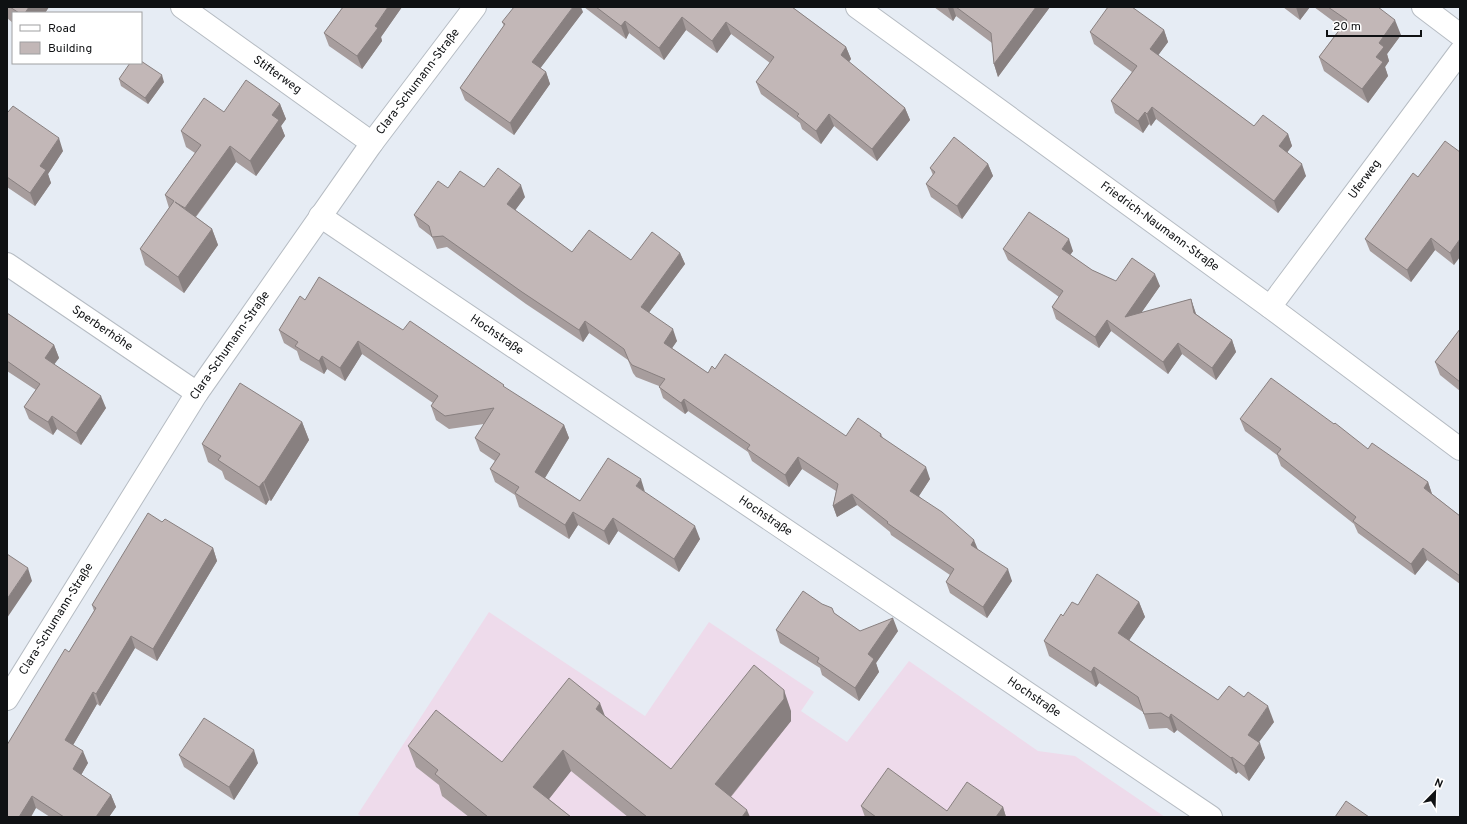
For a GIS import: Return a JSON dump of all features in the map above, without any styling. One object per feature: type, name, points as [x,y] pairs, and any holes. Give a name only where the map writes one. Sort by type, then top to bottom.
[{"type":"street","name":"Stifterweg","points":[[182,7],[372,143]]},
{"type":"street","name":"Clara-Schumann-Straße","points":[[7,699],[197,393],[372,143],[475,7]]},
{"type":"street","name":"Friedrich-Naumann-Straße","points":[[857,7],[1270,307],[1460,449]]},
{"type":"street","points":[[1423,7],[1460,34]]},
{"type":"street","name":"Uferweg","points":[[1270,307],[1460,52]]},
{"type":"street","name":"Hochstraße","points":[[320,216],[1211,817]]},
{"type":"street","name":"Sperberhöhe","points":[[7,264],[197,393]]},
{"type":"shaded area","points":[[489,612],[645,716],[709,622],[814,692],[801,711],[847,742],[909,661],[1038,751],[1075,756],[1165,817],[362,817],[358,814]]},
{"type":"building","points":[[10,7],[29,7],[26,12],[18,12]]},
{"type":"building","points":[[343,7],[388,7],[375,26],[378,28],[357,56],[324,33]]},
{"type":"building","points":[[514,7],[573,7],[532,62],[546,72],[510,123],[460,88],[505,24],[502,22]]},
{"type":"building","points":[[596,7],[792,7],[846,47],[841,55],[905,108],[872,149],[829,114],[816,131],[797,116],[799,114],[756,82],[774,57],[726,22],[712,41],[682,17],[659,48],[625,21],[621,26]]},
{"type":"building","points":[[956,7],[1036,7],[994,64],[991,33]]},
{"type":"building","points":[[1108,7],[1132,7],[1164,30],[1150,49],[1254,126],[1263,115],[1288,134],[1279,146],[1302,164],[1274,201],[1152,107],[1147,114],[1145,112],[1138,121],[1111,101],[1137,66],[1090,32]]},
{"type":"building","points":[[1328,7],[1378,7],[1395,20],[1379,43],[1384,47],[1376,57],[1383,62],[1362,89],[1319,57],[1347,20]]},
{"type":"building","points":[[142,62],[162,75],[145,98],[119,79],[129,64],[142,64]]},
{"type":"building","points":[[246,80],[280,104],[272,115],[279,120],[250,161],[230,146],[185,208],[175,202],[212,229],[178,277],[140,249],[174,201],[165,195],[201,145],[181,131],[204,98],[224,112]]},
{"type":"building","points":[[13,106],[59,138],[40,166],[46,170],[30,193],[7,177],[7,111],[8,112]]},
{"type":"building","points":[[954,137],[988,164],[957,206],[926,184],[935,172],[930,168]]},
{"type":"building","points":[[1445,141],[1460,152],[1460,239],[1450,253],[1431,238],[1407,270],[1365,239],[1413,173],[1418,177]]},
{"type":"building","points":[[498,168],[521,185],[507,204],[572,252],[589,230],[631,260],[652,232],[680,253],[641,307],[673,329],[664,343],[708,373],[712,366],[715,369],[725,354],[846,436],[858,418],[881,434],[880,436],[926,467],[910,491],[942,512],[974,540],[971,545],[1008,569],[983,607],[946,582],[954,569],[887,523],[888,522],[852,494],[833,506],[838,484],[798,457],[785,475],[747,449],[750,445],[684,399],[681,403],[659,387],[665,379],[632,365],[624,349],[585,321],[579,330],[443,236],[432,237],[429,226],[414,215],[438,181],[448,188],[460,171],[484,187]]},
{"type":"building","points":[[1029,212],[1069,239],[1062,249],[1092,270],[1116,281],[1132,258],[1155,274],[1125,317],[1191,299],[1194,313],[1232,340],[1212,368],[1178,343],[1163,362],[1107,320],[1095,337],[1052,307],[1063,291],[1003,249]]},
{"type":"building","points":[[319,277],[403,330],[410,321],[504,385],[503,386],[564,425],[535,472],[580,501],[608,458],[641,479],[636,486],[695,526],[674,559],[613,518],[604,531],[573,512],[565,525],[515,493],[519,487],[490,469],[500,454],[475,438],[494,408],[445,416],[431,406],[438,396],[358,341],[340,368],[322,356],[319,361],[295,346],[298,342],[279,330],[300,296],[305,300]]},
{"type":"building","points":[[7,313],[54,345],[45,358],[101,396],[76,433],[52,416],[48,422],[24,407],[40,384],[7,361]]},
{"type":"building","points":[[1460,329],[1460,382],[1435,362]]},
{"type":"building","points":[[1271,378],[1334,424],[1335,423],[1368,449],[1372,443],[1428,482],[1424,488],[1460,516],[1460,576],[1423,548],[1411,564],[1353,521],[1356,517],[1277,454],[1281,449],[1240,419]]},
{"type":"building","points":[[240,383],[302,422],[264,482],[259,487],[218,460],[221,456],[202,444]]},
{"type":"building","points":[[148,513],[162,522],[165,519],[213,548],[153,649],[131,636],[96,694],[93,692],[65,740],[83,751],[73,769],[111,795],[96,817],[64,817],[32,796],[19,817],[7,817],[7,745],[65,649],[69,652],[96,608],[92,605]]},
{"type":"building","points":[[7,554],[28,568],[7,599]]},
{"type":"building","points":[[1097,574],[1139,602],[1118,633],[1218,700],[1229,686],[1244,697],[1248,692],[1268,706],[1248,735],[1260,743],[1244,766],[1171,714],[1169,718],[1161,713],[1144,714],[1138,697],[1094,667],[1091,672],[1044,641],[1061,614],[1063,616],[1072,602],[1078,605]]},
{"type":"building","points":[[803,591],[822,604],[832,608],[834,613],[860,631],[893,618],[868,654],[874,659],[855,688],[817,662],[819,658],[776,630]]},
{"type":"building","points":[[754,665],[784,690],[784,699],[715,784],[747,810],[742,817],[647,817],[563,750],[533,787],[571,817],[488,817],[435,774],[438,770],[408,746],[436,710],[502,762],[569,678],[600,703],[596,709],[671,769]]},
{"type":"building","points":[[204,718],[254,750],[229,787],[179,755]]},
{"type":"building","points":[[888,768],[947,811],[967,782],[1003,807],[996,817],[876,817],[861,806]]},
{"type":"building","points":[[1346,801],[1369,817],[1335,817]]}]
